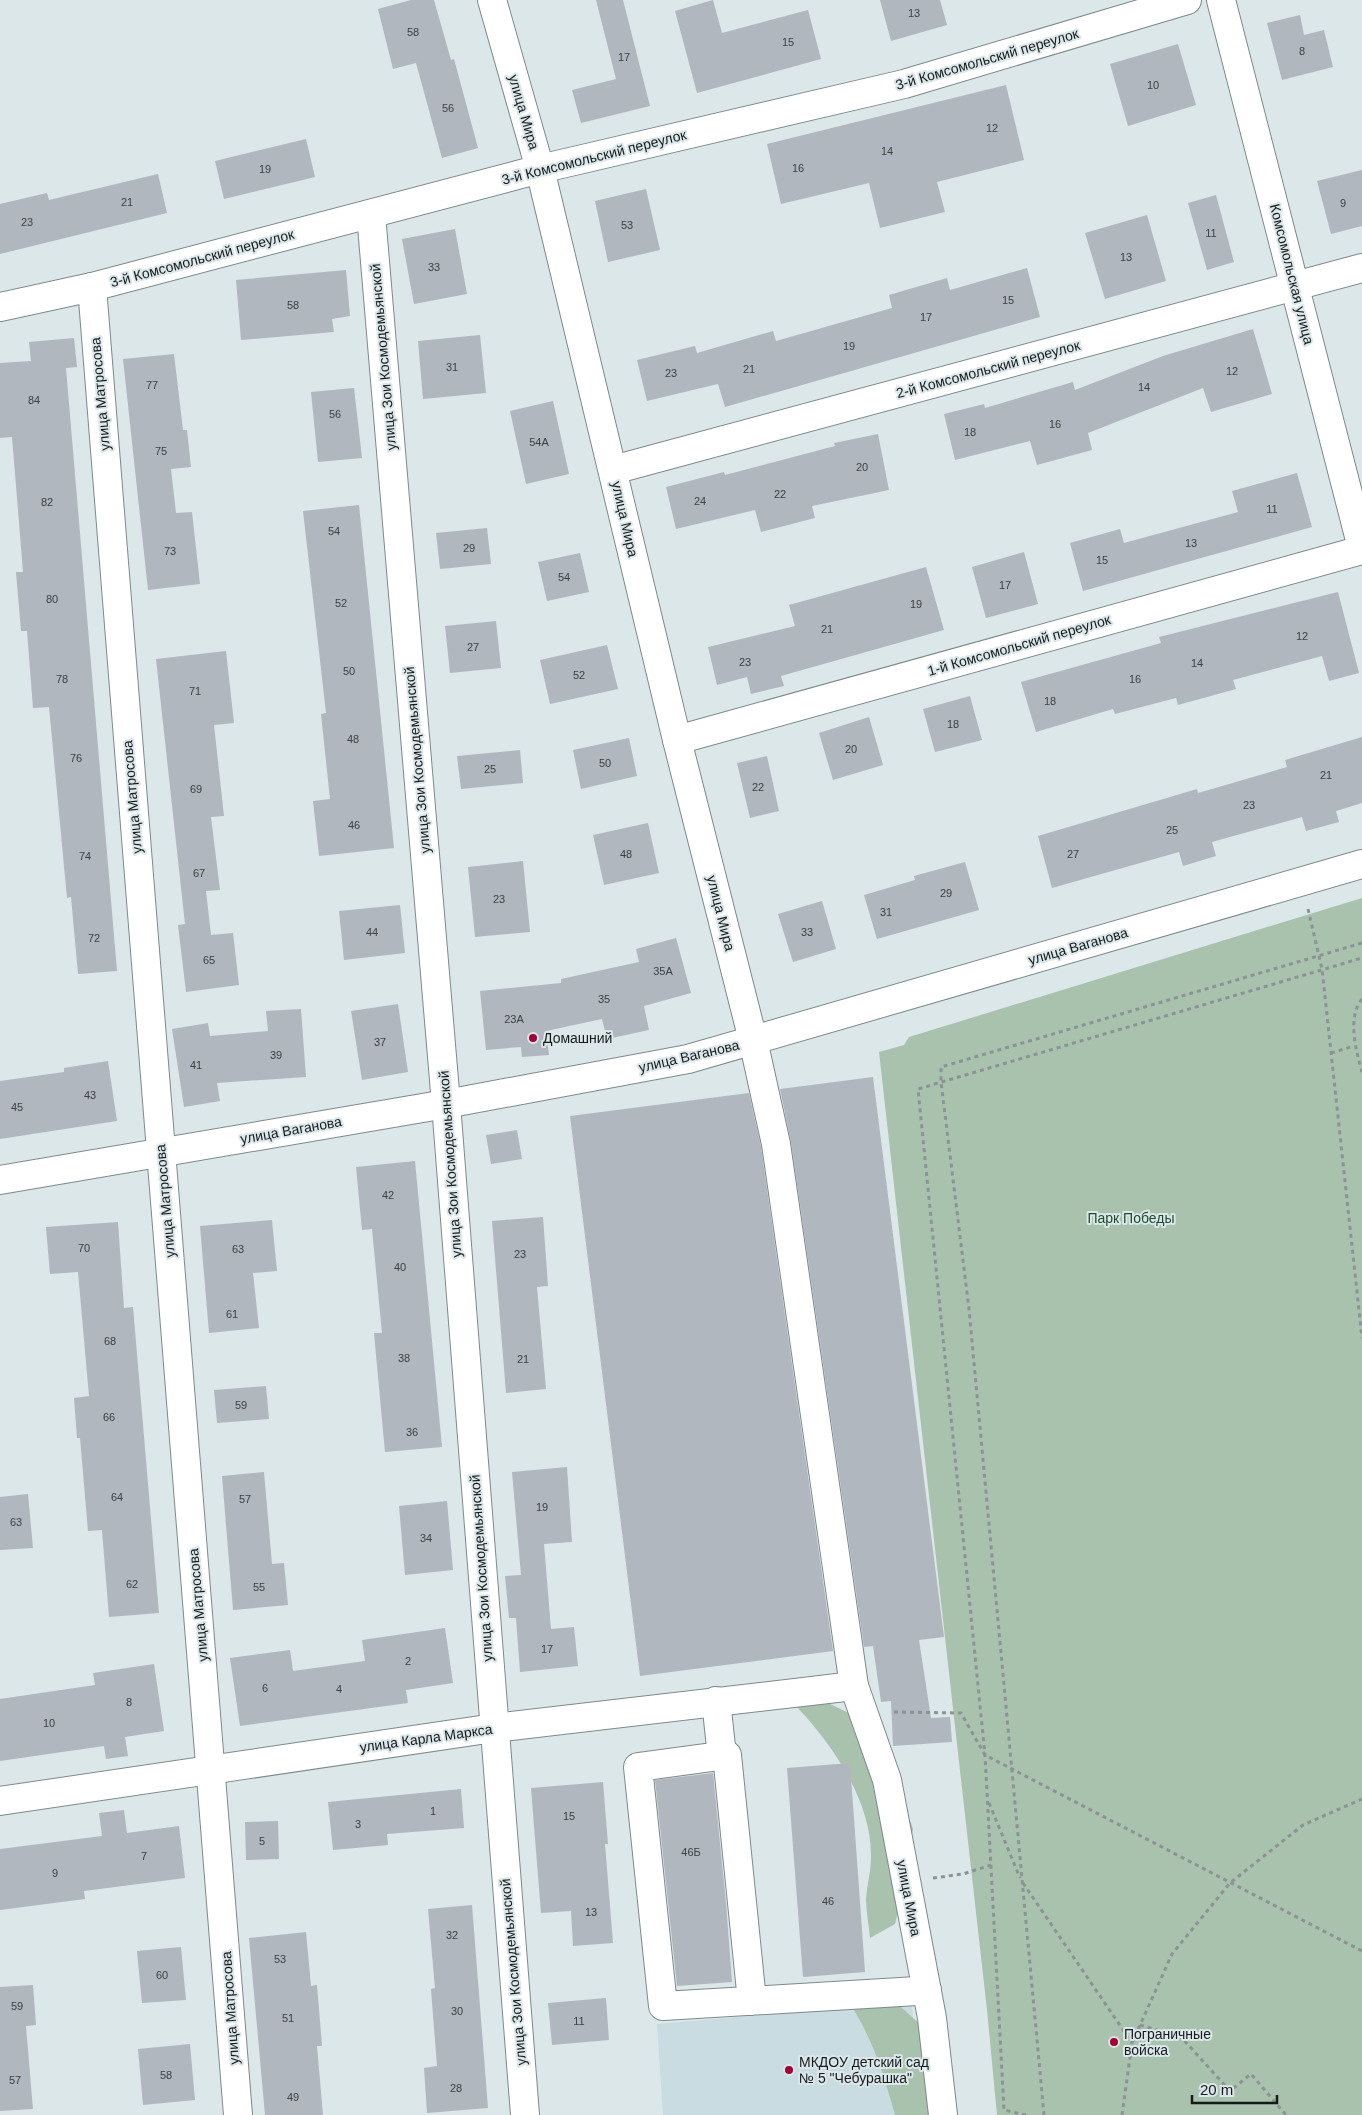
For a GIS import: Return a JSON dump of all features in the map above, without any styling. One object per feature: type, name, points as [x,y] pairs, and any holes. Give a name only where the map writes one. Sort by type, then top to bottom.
[{"type":"street","name":"улица Мира","points":[[492,0],[540,169],[677,740],[753,1040],[776,1144],[854,1686],[887,1780],[932,2018],[942,2115]]},
{"type":"street","name":"3-й Комсомольский переулок","points":[[0,307],[92,287],[540,169],[904,84],[1187,0]]},
{"type":"street","name":"Комсомольская улица","points":[[1221,0],[1362,549]]},
{"type":"street","name":"улица Зои Космодемьянской","points":[[372,214],[446,1104],[525,2115]]},
{"type":"street","name":"2-й Комсомольский переулок","points":[[613,470],[1362,268]]},
{"type":"street","name":"улица Матросова","points":[[92,287],[160,1153],[212,1769],[238,2115]]},
{"type":"street","name":"1-й Комсомольский переулок","points":[[677,740],[1362,549]]},
{"type":"street","name":"улица Ваганова","points":[[0,1180],[446,1104],[688,1059],[1362,864]]},
{"type":"street","name":"улица Карла Маркса","points":[[0,1800],[494,1728],[854,1686]]},
{"type":"street","points":[[716,1702],[722,1756]]},
{"type":"street","points":[[752,2001],[727,1755],[638,1767],[663,2006],[752,2001],[927,1990]]},
{"type":"path","points":[[1301,882],[1322,969],[1362,1338]]},
{"type":"path","points":[[1044,2115],[969,1309],[941,1082],[941,1067],[1362,943]]},
{"type":"path","points":[[1026,2115],[1004,2110],[985,1754],[918,1089],[1362,958]]},
{"type":"path","points":[[1362,999],[1356,1006],[1354,1046],[1362,1072]]},
{"type":"path","points":[[1331,1053],[1354,1046]]},
{"type":"path","points":[[863,1712],[961,1713],[985,1754],[1362,1952]]},
{"type":"path","points":[[987,1800],[1022,1881],[1132,2043]]},
{"type":"path","points":[[1122,2115],[1132,2043],[1172,1954],[1230,1883],[1303,1825],[1362,1800]]},
{"type":"path","points":[[906,1882],[963,1874],[991,1865]]},
{"type":"path","points":[[1140,2025],[1181,2037],[1230,2091],[1251,2074],[1286,2115]]},
{"type":"shaded area","name":"МКДОУ детский сад № 5 \"Чебурашка\"","points":[[912,2002],[921,2115],[663,2115],[657,2024]]},
{"type":"green space","name":"Парк Победы","points":[[1362,898],[1362,2115],[997,2115],[987,2010],[879,1052],[904,1045],[909,1037]]},
{"type":"green space","points":[[820,1699],[861,1719],[894,1774],[913,1829],[905,1884],[895,1924],[870,1938],[866,1899],[871,1857],[870,1836],[865,1816],[848,1775],[823,1738],[796,1706]]},
{"type":"green space","points":[[885,1993],[920,2024],[949,2115],[895,2115],[871,2042],[848,2001]]},
{"type":"building","points":[[411,0],[434,0],[451,60],[454,59],[478,148],[442,158],[416,63],[393,69],[378,9]]},
{"type":"building","points":[[596,0],[623,0],[650,106],[581,123],[572,90],[616,79]]},
{"type":"building","points":[[713,0],[722,33],[808,10],[821,59],[697,93],[675,11]]},
{"type":"building","points":[[880,0],[940,0],[947,25],[891,41]]},
{"type":"building","points":[[1300,15],[1304,35],[1324,30],[1333,67],[1282,80],[1267,23]]},
{"type":"building","points":[[1178,44],[1196,105],[1128,126],[1110,64]]},
{"type":"building","points":[[1006,85],[1024,160],[937,182],[945,212],[880,228],[869,183],[781,204],[767,144]]},
{"type":"building","points":[[306,139],[315,177],[224,199],[215,161]]},
{"type":"building","points":[[1362,170],[1362,226],[1331,234],[1317,181]]},
{"type":"building","points":[[158,174],[167,213],[0,254],[0,204],[47,193],[49,200]]},
{"type":"building","points":[[646,189],[660,250],[608,262],[595,201]]},
{"type":"building","points":[[1216,195],[1234,262],[1207,270],[1188,203]]},
{"type":"building","points":[[1147,215],[1166,281],[1105,299],[1085,233]]},
{"type":"building","points":[[455,229],[467,294],[414,304],[402,239]]},
{"type":"building","points":[[1027,268],[1040,317],[725,407],[718,384],[647,401],[637,360],[695,346],[697,353],[773,331],[776,341],[892,308],[889,295],[947,278],[950,290]]},
{"type":"building","points":[[346,270],[350,316],[332,319],[334,332],[241,340],[236,280]]},
{"type":"building","points":[[1253,329],[1272,394],[1211,412],[1203,388],[1088,433],[1092,450],[1037,465],[1030,441],[955,460],[944,414],[984,404],[985,408],[1073,382],[1075,390],[1163,356]]},
{"type":"building","points":[[480,335],[486,393],[423,399],[418,341]]},
{"type":"building","points":[[74,338],[77,367],[66,368],[117,971],[78,974],[71,897],[67,898],[49,707],[33,708],[27,631],[21,631],[16,572],[23,572],[12,437],[0,438],[0,363],[31,361],[29,342]]},
{"type":"building","points":[[174,354],[183,430],[187,430],[191,467],[171,469],[176,513],[192,512],[200,584],[148,590],[123,359]]},
{"type":"building","points":[[354,388],[362,458],[318,462],[311,392]]},
{"type":"building","points":[[553,401],[569,474],[526,484],[510,411]]},
{"type":"building","points":[[878,434],[889,490],[812,506],[815,518],[761,532],[755,510],[676,529],[666,487],[724,472],[725,475],[835,446],[834,443]]},
{"type":"building","points":[[1297,473],[1312,527],[1083,591],[1070,543],[1120,529],[1124,543],[1238,512],[1232,491]]},
{"type":"building","points":[[359,505],[394,848],[319,856],[313,801],[330,799],[321,714],[326,713],[303,511]]},
{"type":"building","points":[[487,528],[491,564],[440,569],[436,533]]},
{"type":"building","points":[[1024,552],[1038,604],[986,618],[972,567]]},
{"type":"building","points":[[580,553],[589,592],[547,601],[538,562]]},
{"type":"building","points":[[926,567],[944,630],[781,676],[784,686],[751,694],[747,677],[717,685],[708,647],[795,626],[789,605]]},
{"type":"building","points":[[1338,592],[1359,673],[1329,681],[1322,656],[1233,680],[1236,689],[1178,705],[1176,698],[1115,714],[1113,709],[1036,732],[1021,682],[1161,643],[1159,637]]},
{"type":"building","points":[[496,621],[501,668],[450,673],[445,626]]},
{"type":"building","points":[[607,645],[618,689],[550,704],[540,660]]},
{"type":"building","points":[[226,651],[234,723],[214,725],[224,816],[211,817],[220,890],[206,891],[211,935],[233,933],[239,985],[186,992],[178,925],[185,924],[156,659]]},
{"type":"building","points":[[970,696],[982,740],[935,752],[923,709]]},
{"type":"building","points":[[869,717],[883,765],[833,780],[819,733]]},
{"type":"building","points":[[1362,737],[1362,803],[1336,811],[1339,822],[1306,831],[1302,817],[1212,842],[1216,856],[1183,866],[1179,852],[1052,888],[1038,836],[1197,789],[1198,793],[1287,767],[1285,760]]},
{"type":"building","points":[[629,738],[637,776],[581,789],[573,750]]},
{"type":"building","points":[[520,750],[523,783],[461,789],[457,756]]},
{"type":"building","points":[[767,756],[779,811],[750,818],[737,763]]},
{"type":"building","points":[[648,823],[659,873],[604,885],[593,835]]},
{"type":"building","points":[[523,861],[530,932],[475,937],[468,867]]},
{"type":"building","points":[[965,862],[979,910],[877,939],[864,895],[915,880],[914,876]]},
{"type":"building","points":[[822,901],[836,949],[793,962],[778,914]]},
{"type":"building","points":[[400,905],[405,953],[344,960],[339,911]]},
{"type":"building","points":[[676,938],[691,993],[644,1006],[649,1030],[607,1039],[602,1019],[546,1031],[549,1055],[522,1057],[521,1047],[486,1050],[480,991],[561,983],[561,979],[639,962],[636,949]]},
{"type":"building","points":[[398,1004],[408,1072],[362,1080],[351,1011]]},
{"type":"building","points":[[301,1009],[306,1077],[217,1083],[220,1101],[184,1107],[172,1029],[208,1023],[210,1036],[268,1031],[266,1011]]},
{"type":"building","points":[[108,1061],[117,1121],[0,1139],[0,1081],[64,1072],[64,1068]]},
{"type":"building","points":[[873,1077],[944,1637],[919,1640],[931,1718],[950,1717],[952,1742],[893,1746],[891,1701],[881,1702],[873,1646],[864,1647],[791,1142],[780,1089]]},
{"type":"building","points":[[749,1093],[761,1147],[833,1651],[640,1676],[570,1116]]},
{"type":"building","points":[[517,1130],[522,1159],[491,1164],[486,1135]]},
{"type":"building","points":[[415,1161],[442,1447],[385,1452],[374,1333],[382,1333],[372,1229],[362,1230],[356,1167]]},
{"type":"building","points":[[543,1217],[548,1286],[537,1287],[546,1389],[506,1393],[492,1221]]},
{"type":"building","points":[[272,1220],[277,1271],[253,1273],[259,1328],[209,1333],[200,1226]]},
{"type":"building","points":[[118,1222],[124,1308],[133,1307],[159,1613],[109,1617],[102,1530],[88,1531],[80,1438],[77,1438],[74,1398],[89,1396],[78,1272],[50,1274],[46,1227]]},
{"type":"building","points":[[266,1386],[269,1419],[217,1423],[214,1390]]},
{"type":"building","points":[[567,1467],[572,1542],[544,1544],[551,1629],[574,1627],[578,1666],[520,1672],[516,1618],[509,1618],[505,1576],[521,1575],[512,1472]]},
{"type":"building","points":[[264,1472],[272,1564],[284,1563],[288,1605],[233,1610],[222,1476]]},
{"type":"building","points":[[28,1494],[33,1548],[0,1550],[0,1497]]},
{"type":"building","points":[[447,1501],[453,1570],[405,1575],[399,1506]]},
{"type":"building","points":[[445,1628],[453,1683],[406,1690],[408,1703],[240,1726],[230,1658],[290,1650],[293,1671],[365,1661],[362,1640]]},
{"type":"building","points":[[154,1664],[164,1731],[125,1737],[128,1756],[106,1759],[104,1746],[0,1761],[0,1699],[95,1685],[93,1673]]},
{"type":"building","points":[[850,1763],[865,1972],[803,1977],[787,1768]]},
{"type":"building","points":[[713,1773],[732,1982],[677,1986],[655,1780]]},
{"type":"building","points":[[603,1782],[608,1844],[605,1844],[613,1943],[573,1946],[571,1911],[541,1913],[531,1788]]},
{"type":"building","points":[[461,1789],[464,1828],[387,1834],[388,1845],[333,1850],[328,1802]]},
{"type":"building","points":[[124,1810],[127,1833],[179,1826],[185,1878],[84,1891],[85,1899],[0,1910],[0,1849],[102,1836],[99,1813]]},
{"type":"building","points":[[278,1821],[279,1859],[246,1860],[245,1822]]},
{"type":"building","points":[[472,1905],[488,2108],[427,2113],[424,2068],[437,2066],[431,1989],[435,1988],[428,1909]]},
{"type":"building","points":[[306,1932],[311,1986],[317,1985],[322,2046],[317,2046],[323,2115],[265,2115],[249,1938]]},
{"type":"building","points":[[181,1947],[186,2000],[142,2003],[137,1951]]},
{"type":"building","points":[[33,1985],[36,2025],[26,2026],[33,2109],[0,2111],[0,1987]]},
{"type":"building","points":[[606,1998],[609,2040],[552,2045],[548,2003]]},
{"type":"building","points":[[190,2044],[195,2100],[143,2105],[138,2049]]},
{"type":"place","name":"Домашний","points":[[533,1038]]},
{"type":"place","name":"Пограничные войска","points":[[1114,2042]]},
{"type":"place","name":"МКДОУ детский сад № 5 \"Чебурашка\"","points":[[789,2070]]}]
